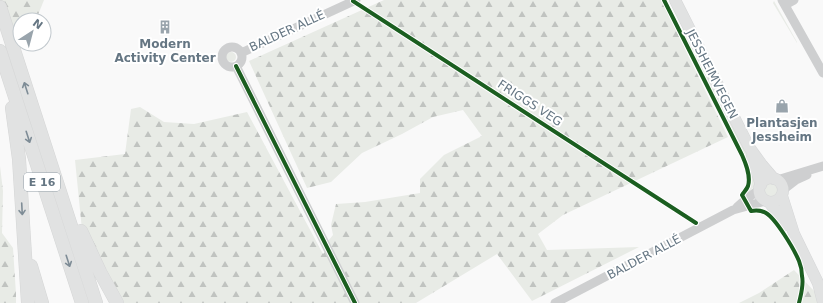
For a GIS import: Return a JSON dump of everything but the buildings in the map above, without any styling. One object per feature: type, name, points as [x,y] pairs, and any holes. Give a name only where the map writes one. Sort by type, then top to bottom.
[{"type":"highway","name":"E 16","points":[[0,7],[96,303]]},
{"type":"highway","name":"E 16","points":[[1,56],[1,69],[7,87],[18,151],[28,303]]},
{"type":"highway","name":"E 16","points":[[1,56],[82,303]]},
{"type":"highway","name":"E 16","points":[[43,138],[51,147],[68,200],[81,233],[116,303]]},
{"type":"highway","name":"E 16","points":[[24,239],[42,303]]},
{"type":"main road","name":"JESSHEIMVEGEN","points":[[675,0],[749,147],[775,180]]},
{"type":"main road","name":"JESSHEIMVEGEN","points":[[749,147],[760,187]]},
{"type":"main road","points":[[794,234],[774,208],[762,198],[760,194],[760,187],[765,181],[771,179],[775,180],[781,185],[794,234],[820,286],[823,302]]},
{"type":"main road","points":[[767,201],[772,202],[778,200],[782,193]]},
{"type":"street","name":"BALDER ALLÉ","points":[[241,52],[356,0]]},
{"type":"street","points":[[794,0],[784,3],[823,73]]},
{"type":"street","points":[[230,47],[236,48],[241,52],[241,59],[236,66],[232,67],[226,65],[222,61],[222,55],[225,49],[230,47]]},
{"type":"street","points":[[236,66],[355,303]]},
{"type":"street","points":[[775,180],[823,166]]},
{"type":"street","points":[[782,193],[796,180],[804,176],[823,172]]},
{"type":"street","name":"BALDER ALLÉ","points":[[555,303],[733,210],[760,187]]},
{"type":"street","name":"BALDER ALLÉ","points":[[733,210],[767,201]]},
{"type":"green space","points":[[0,0],[44,0],[39,12],[12,12],[12,29],[0,28]]},
{"type":"green space","points":[[384,0],[661,0],[728,137],[563,215],[538,234],[547,250],[639,247],[532,301],[497,254],[416,303],[121,303],[82,230],[75,160],[125,154],[131,109],[140,107],[164,122],[194,124],[247,112],[323,254],[331,246],[328,241],[333,235],[331,225],[336,204],[365,202],[420,193],[420,179],[444,155],[482,136],[463,110],[433,117],[362,153],[331,182],[307,188],[249,61]]},
{"type":"green space","points":[[774,1],[797,42],[797,43],[773,3]]},
{"type":"green space","points":[[679,27],[686,33],[748,154],[752,168],[748,168],[740,147]]},
{"type":"green space","points":[[229,52],[233,52],[235,53],[235,61],[229,62],[226,59],[226,55]]},
{"type":"green space","points":[[0,166],[3,191],[2,233],[13,248],[16,303],[0,303]]},
{"type":"green space","points":[[754,170],[755,185],[745,195],[750,182],[749,173]]},
{"type":"green space","points":[[771,183],[776,185],[778,190],[776,195],[771,197],[766,195],[764,190],[766,185]]},
{"type":"green space","points":[[794,270],[817,294],[817,303],[739,303],[759,293]]},
{"type":"cycle path","points":[[664,0],[745,162],[749,182],[748,187],[742,195],[751,211],[759,210],[764,212],[775,221],[789,242],[799,261],[802,270],[803,283],[799,303]]},
{"type":"cycle path","name":"FRIGGS VEG","points":[[353,1],[696,223]]},
{"type":"cycle path","points":[[236,66],[355,303]]},
{"type":"place","name":"Modern Activity Center","points":[[165,27]]},
{"type":"place","name":"Plantasjen Jessheim","points":[[782,106]]}]
